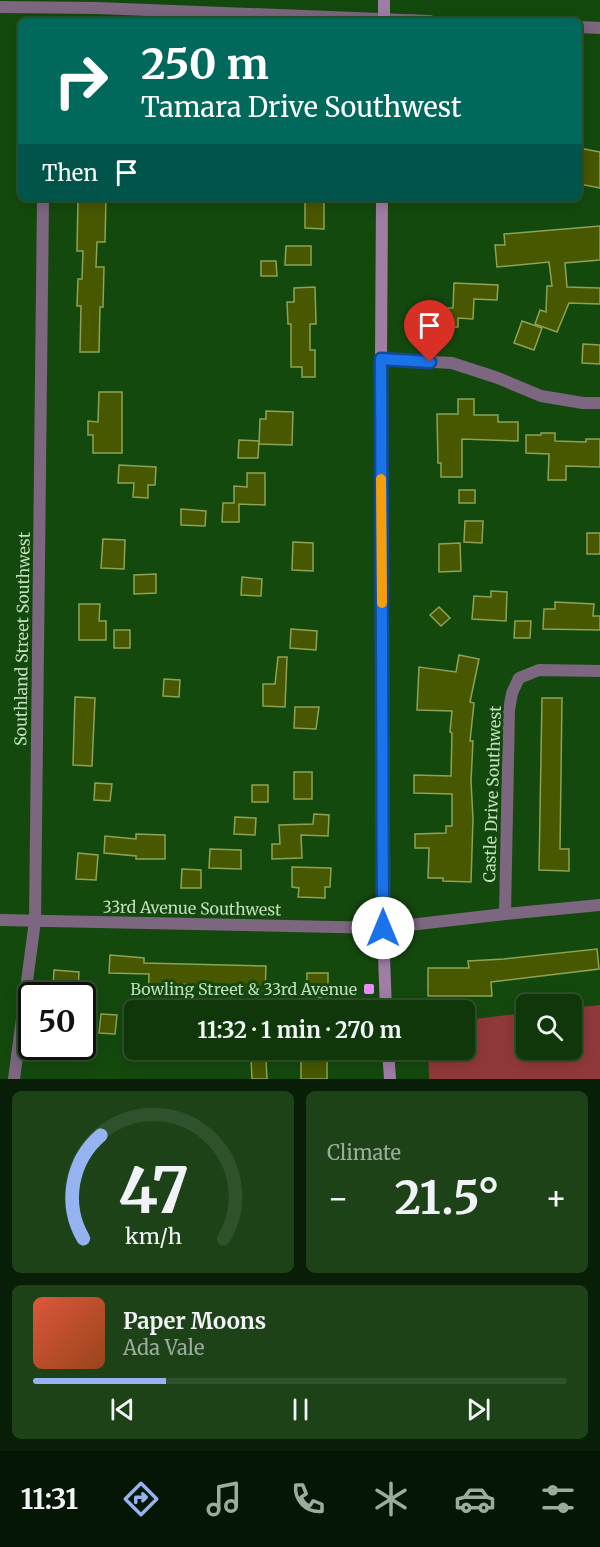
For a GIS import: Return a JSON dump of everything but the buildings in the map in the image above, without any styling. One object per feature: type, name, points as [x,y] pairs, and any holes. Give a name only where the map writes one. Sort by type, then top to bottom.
[{"type":"main road","points":[[384,0],[384,18]]},
{"type":"main road","points":[[382,201],[383,928],[386,1000]]},
{"type":"main road","points":[[389,1060],[390,1079]]},
{"type":"street","points":[[0,7],[45,15],[97,4],[348,18]]},
{"type":"street","points":[[582,27],[600,28]]},
{"type":"street","name":"Southland Street Southwest","points":[[14,1079],[35,921],[43,201]]},
{"type":"street","points":[[381,359],[452,363],[498,378],[541,396],[600,404]]},
{"type":"street","name":"Castle Drive Southwest","points":[[505,914],[508,710],[512,693],[519,678],[539,670],[600,671]]},
{"type":"street","name":"33rd Avenue Southwest","points":[[0,920],[383,928],[600,906]]},
{"type":"shaded area","points":[[600,1005],[600,1079],[429,1079],[428,1060],[475,1060],[475,1019],[516,1014],[516,1060],[582,1060],[582,1007]]},
{"type":"slow traffic","points":[[381,479],[382,603]]},
{"type":"place","name":"Bowling Street & 33rd Avenue","points":[[369,989]]},
{"type":"route","points":[[383,928],[381,359],[430,362]]}]
